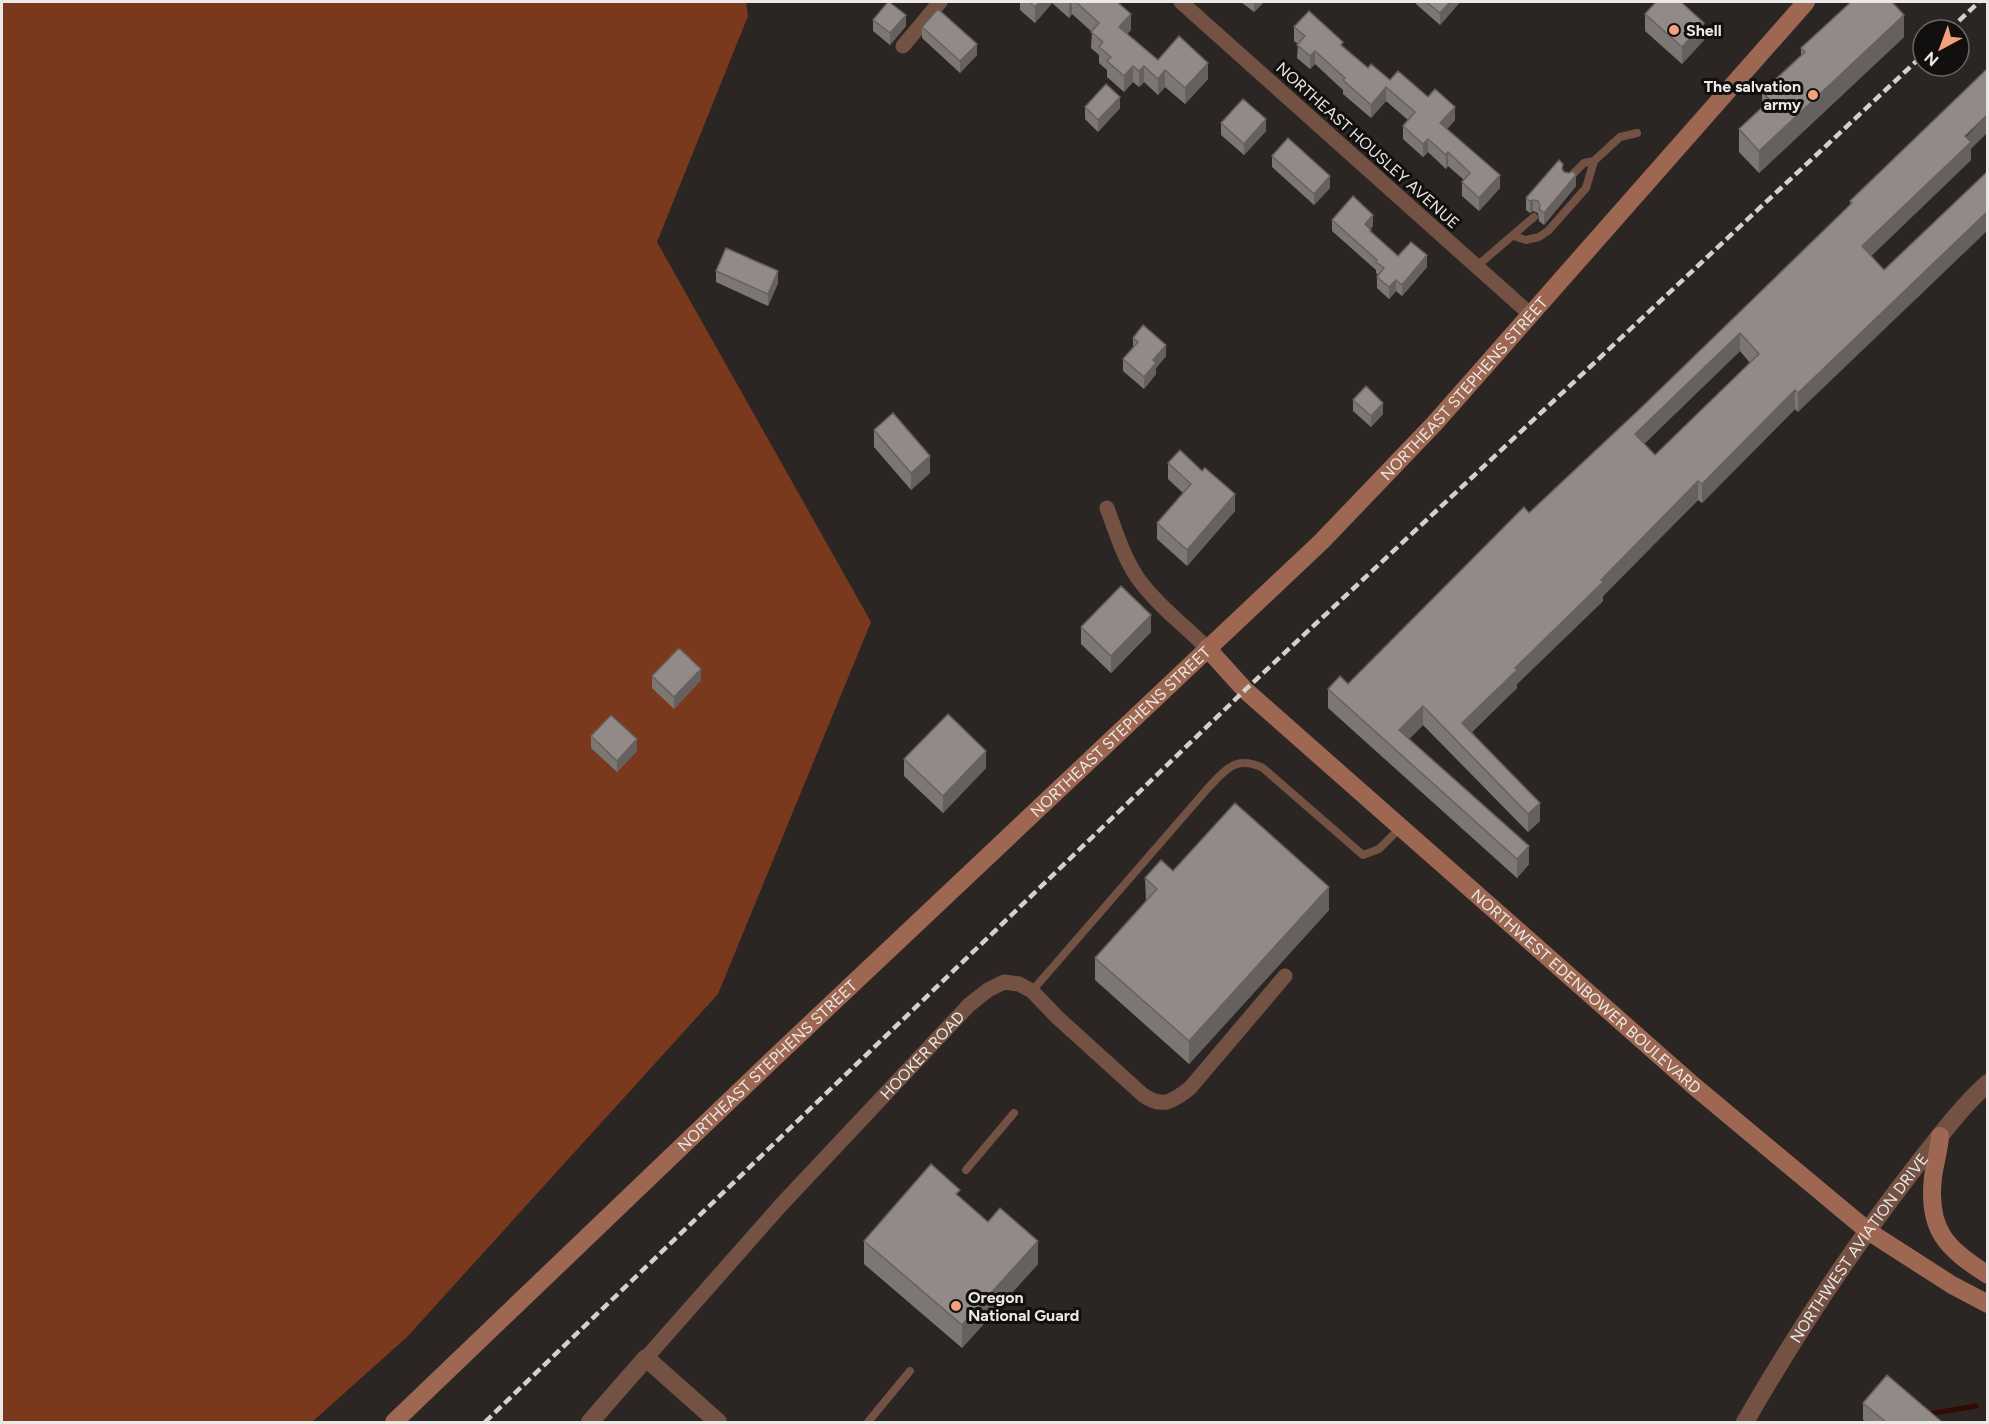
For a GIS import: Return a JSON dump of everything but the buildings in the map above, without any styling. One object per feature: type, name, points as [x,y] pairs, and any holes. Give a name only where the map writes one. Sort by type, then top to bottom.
[{"type":"main road","name":"NORTHEAST STEPHENS STREET","points":[[394,1422],[1322,541],[1435,423],[1806,2]]},
{"type":"main road","name":"NORTHWEST EDENBOWER BOULEVARD","points":[[1207,648],[1245,690],[1694,1086],[1868,1230],[1952,1284],[1988,1304]]},
{"type":"main road","points":[[1940,1136],[1932,1193],[1932,1212],[1947,1245],[1965,1261],[1988,1275]]},
{"type":"street","points":[[903,46],[940,2]]},
{"type":"street","name":"NORTHEAST HOUSLEY AVENUE","points":[[1181,2],[1531,315]]},
{"type":"street","points":[[1107,508],[1126,557],[1138,578],[1152,595],[1207,648]]},
{"type":"street","name":"HOOKER ROAD","points":[[590,1422],[781,1205],[969,1005],[988,990],[1004,982],[1019,984],[1032,991],[1058,1018],[1143,1095],[1154,1103],[1164,1103],[1190,1088],[1285,976]]},
{"type":"street","name":"NORTHWEST AVIATION DRIVE","points":[[1745,1422],[1777,1367],[1868,1230],[1956,1116],[1988,1083]]},
{"type":"street","points":[[646,1358],[718,1422]]},
{"type":"lane","points":[[1513,236],[1526,240],[1539,237],[1548,231],[1586,188],[1594,161],[1620,137],[1637,133]]},
{"type":"lane","points":[[1568,179],[1584,163],[1594,161]]},
{"type":"lane","points":[[1477,266],[1534,217]]},
{"type":"lane","points":[[1032,991],[1208,788],[1232,765],[1251,763],[1263,768],[1363,855],[1379,849],[1401,827]]},
{"type":"lane","points":[[966,1170],[1014,1113]]},
{"type":"lane","points":[[868,1422],[910,1371]]},
{"type":"shaded area","points":[[2,2],[746,2],[748,16],[657,242],[871,622],[718,994],[407,1337],[312,1422],[2,1422]]},
{"type":"waterway","points":[[1927,1414],[1976,1406]]},
{"type":"railway","points":[[1962,18],[1979,2]]},
{"type":"railway","points":[[485,1422],[1245,690],[1911,66]]},
{"type":"place","name":"Shell","points":[[1674,30]]},
{"type":"place","name":"The salvation army","points":[[1813,95]]},
{"type":"place","name":"Oregon National Guard","points":[[956,1306]]}]
